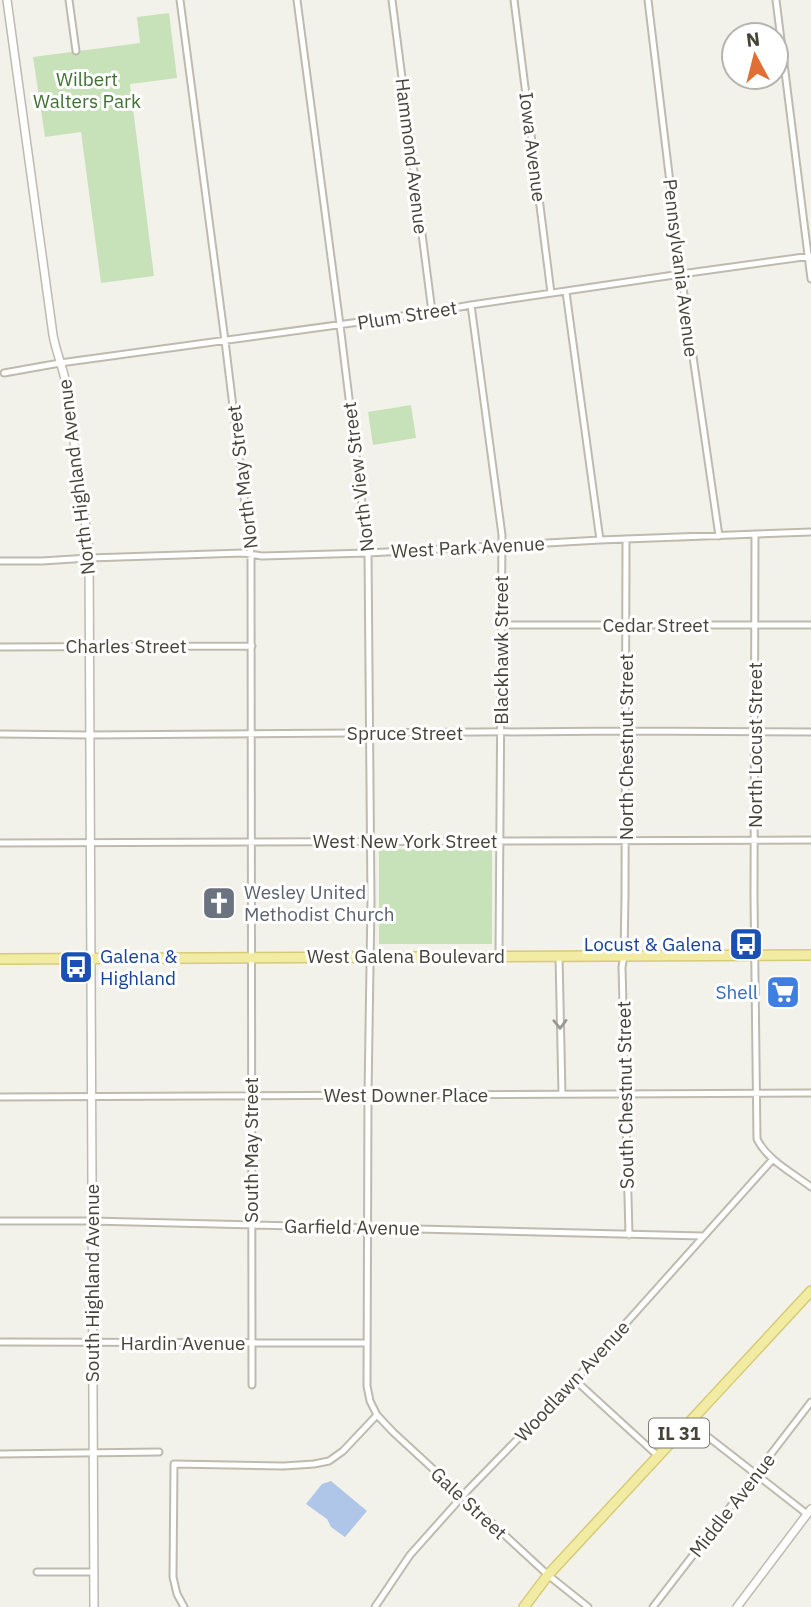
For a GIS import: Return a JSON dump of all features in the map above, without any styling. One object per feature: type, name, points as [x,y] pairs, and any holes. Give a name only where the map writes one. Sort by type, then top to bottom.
[{"type":"main road","name":"West Galena Boulevard","points":[[0,959],[811,955]]},
{"type":"main road","name":"IL 31","points":[[524,1607],[548,1575],[811,1291]]},
{"type":"street","name":"North Highland Avenue","points":[[7,0],[53,335],[68,393],[89,558],[90,958]]},
{"type":"street","points":[[69,0],[76,51]]},
{"type":"street","name":"North May Street","points":[[180,0],[251,554],[253,957]]},
{"type":"street","name":"North View Street","points":[[297,0],[368,553],[371,957],[368,1227]]},
{"type":"street","name":"Hammond Avenue","points":[[392,0],[432,312]]},
{"type":"street","name":"Iowa Avenue","points":[[514,0],[551,293]]},
{"type":"street","name":"Pennsylvania Avenue","points":[[648,0],[681,274],[719,536]]},
{"type":"street","points":[[776,0],[811,279]]},
{"type":"street","name":"Plum Street","points":[[4,373],[809,257]]},
{"type":"street","points":[[566,292],[600,540]]},
{"type":"street","name":"Blackhawk Street","points":[[471,305],[502,535],[499,956]]},
{"type":"street","name":"West Park Avenue","points":[[0,561],[243,553],[262,556],[368,553],[811,532]]},
{"type":"street","name":"North Locust Street","points":[[755,534],[754,955],[757,1139],[773,1159]]},
{"type":"street","name":"North Chestnut Street","points":[[624,955],[626,539]]},
{"type":"street","name":"Cedar Street","points":[[501,625],[811,625]]},
{"type":"street","name":"Charles Street","points":[[0,647],[252,646]]},
{"type":"street","name":"Spruce Street","points":[[0,734],[811,732]]},
{"type":"street","name":"West New York Street","points":[[0,843],[811,840]]},
{"type":"street","name":"South Chestnut Street","points":[[624,955],[622,967],[629,1234]]},
{"type":"street","points":[[559,956],[562,1094]]},
{"type":"street","name":"South May Street","points":[[252,1385],[253,957]]},
{"type":"street","name":"South Highland Avenue","points":[[90,958],[94,1607]]},
{"type":"street","name":"West Downer Place","points":[[0,1097],[811,1093]]},
{"type":"street","points":[[773,1159],[811,1186]]},
{"type":"street","name":"Woodlawn Avenue","points":[[376,1607],[410,1555],[575,1380],[773,1159]]},
{"type":"street","name":"Garfield Avenue","points":[[0,1221],[368,1227],[703,1237]]},
{"type":"street","name":"Gale Street","points":[[368,1227],[367,1386],[377,1415],[462,1497],[548,1575],[588,1607]]},
{"type":"street","name":"Hardin Avenue","points":[[0,1342],[366,1343]]},
{"type":"street","points":[[575,1380],[658,1456]]},
{"type":"street","name":"Middle Avenue","points":[[653,1607],[811,1402]]},
{"type":"street","points":[[184,1607],[173,1577],[174,1464],[284,1466],[329,1461],[343,1451],[377,1415]]},
{"type":"street","points":[[689,1422],[809,1511],[737,1607]]},
{"type":"street","points":[[0,1454],[159,1452]]},
{"type":"street","points":[[37,1572],[94,1572]]},
{"type":"green space","name":"Wilbert Walters Park","points":[[169,13],[177,78],[130,84],[154,276],[101,283],[81,132],[45,137],[33,57],[140,43],[137,17]]},
{"type":"green space","points":[[411,405],[416,438],[373,445],[368,412]]},
{"type":"green space","points":[[379,849],[492,850],[492,944],[379,944]]},
{"type":"water","points":[[331,1481],[367,1511],[345,1537],[331,1527],[327,1519],[306,1504],[322,1484]]},
{"type":"place","name":"Wesley United Methodist Church","points":[[219,903]]},
{"type":"place","name":"Locust & Galena","points":[[746,944]]},
{"type":"place","name":"Galena & Highland","points":[[76,967]]},
{"type":"place","name":"Shell","points":[[783,992]]}]
